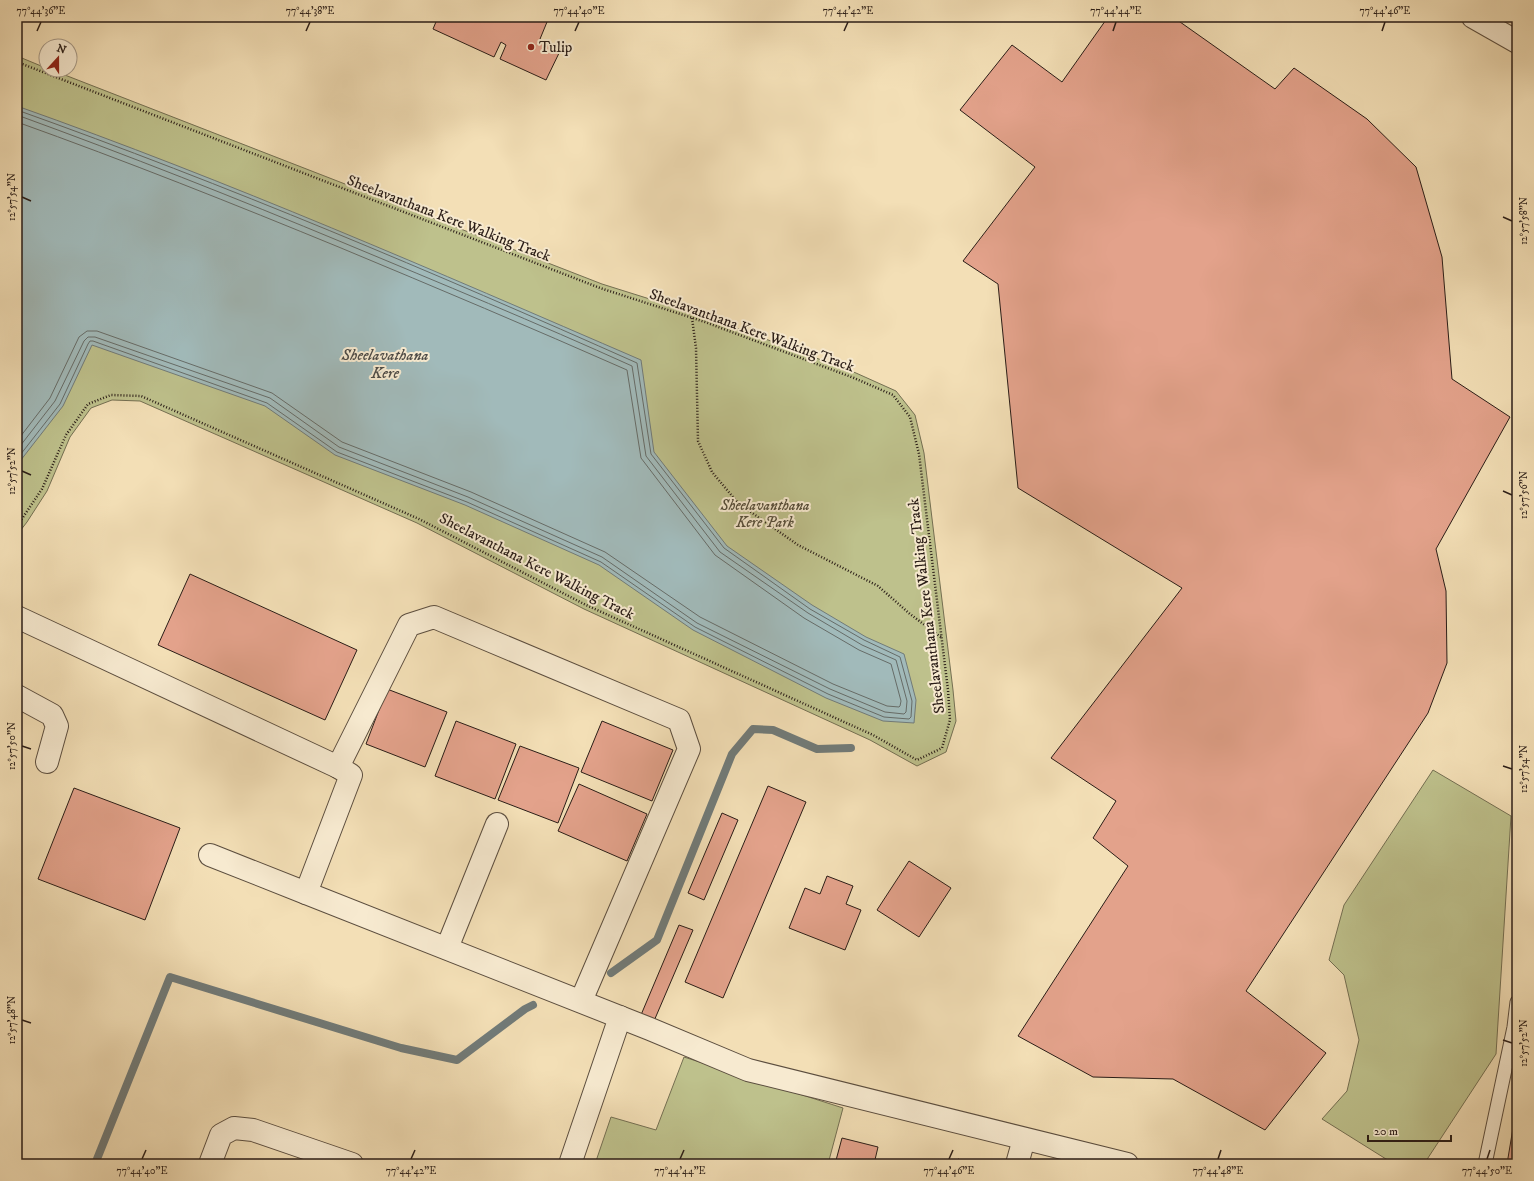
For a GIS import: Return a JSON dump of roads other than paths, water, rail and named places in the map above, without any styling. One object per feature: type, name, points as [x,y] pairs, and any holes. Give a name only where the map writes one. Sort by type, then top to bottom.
[{"type":"street","points":[[1473,17],[1517,42]]},
{"type":"street","points":[[17,617],[338,767],[351,775],[306,893]]},
{"type":"street","points":[[338,767],[408,625],[434,618],[679,720],[689,749],[581,1001]]},
{"type":"street","points":[[17,696],[52,715],[57,726],[48,762]]},
{"type":"street","points":[[447,948],[497,824]]},
{"type":"street","points":[[210,855],[581,1001],[748,1070],[1127,1164]]},
{"type":"street","points":[[570,1164],[620,1017]]},
{"type":"street","points":[[210,1164],[221,1135],[234,1128],[252,1130],[352,1164]]},
{"type":"street","points":[[1017,1164],[1024,1139]]},
{"type":"lane","points":[[1485,1164],[1514,1026],[1517,1002]]},
{"type":"water","name":"Sheelavathana Kere","points":[[17,106],[253,196],[409,260],[641,360],[654,452],[727,546],[812,605],[866,637],[904,654],[916,700],[914,723],[883,721],[826,698],[693,630],[599,565],[465,505],[335,455],[265,406],[92,345],[63,406],[17,465]]},
{"type":"waterway","points":[[611,973],[657,940],[732,754],[753,729],[773,730],[817,749],[851,748]]},
{"type":"waterway","points":[[95,1164],[170,977],[401,1048],[457,1060],[525,1009],[533,1005]]},
{"type":"place","name":"Tulip","points":[[531,47]]},
{"type":"park label","name":"Sheelavanthana Kere Park","points":[[765,514]]}]
